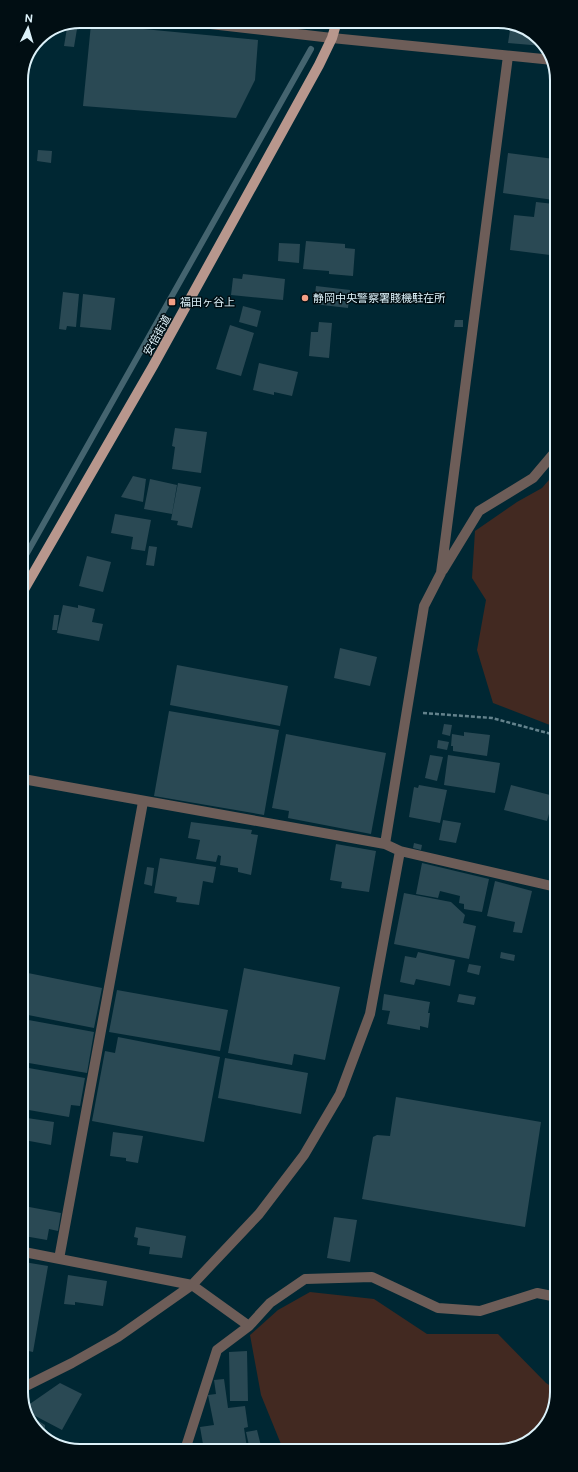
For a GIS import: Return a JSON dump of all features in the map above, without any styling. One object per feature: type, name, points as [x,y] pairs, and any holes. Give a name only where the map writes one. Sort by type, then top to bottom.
[{"type":"main road","name":"安倍街道","points":[[28,583],[154,366],[319,65],[332,38],[335,28]]},
{"type":"street","points":[[245,28],[546,59]]},
{"type":"street","points":[[441,573],[508,56]]},
{"type":"street","points":[[384,844],[424,606],[441,573],[479,511],[533,478],[550,458]]},
{"type":"street","points":[[28,780],[143,802],[384,844],[400,851],[550,886]]},
{"type":"street","points":[[59,1259],[143,802]]},
{"type":"street","points":[[28,1385],[72,1363],[118,1337],[192,1285],[259,1214],[304,1156],[340,1094],[370,1014],[400,851]]},
{"type":"street","points":[[28,1253],[192,1285],[249,1326]]},
{"type":"street","points":[[187,1444],[217,1350],[249,1326],[270,1303],[305,1279],[372,1277],[438,1308],[480,1311],[537,1293],[550,1296]]},
{"type":"path","points":[[406,711],[492,718],[550,733]]},
{"type":"shaded area","points":[[550,479],[550,725],[493,703],[477,650],[486,600],[472,578],[475,531],[517,502],[542,488]]},
{"type":"shaded area","points":[[310,1292],[374,1299],[427,1334],[498,1334],[550,1386],[550,1399],[545,1415],[535,1429],[527,1435],[521,1439],[505,1444],[281,1444],[261,1395],[250,1335],[278,1310]]},
{"type":"building","points":[[91,28],[133,28],[258,40],[255,80],[236,118],[83,106]]},
{"type":"building","points":[[77,29],[74,47],[64,46],[67,30]]},
{"type":"building","points":[[510,30],[524,35],[537,45],[508,43]]},
{"type":"building","points":[[38,150],[52,151],[51,163],[37,161]]},
{"type":"building","points":[[508,153],[550,158],[550,199],[503,193]]},
{"type":"building","points":[[536,202],[550,204],[550,255],[510,250],[514,215],[534,217]]},
{"type":"building","points":[[306,241],[345,244],[345,248],[355,249],[353,276],[329,274],[329,271],[303,269]]},
{"type":"building","points":[[279,243],[300,244],[299,263],[278,261]]},
{"type":"building","points":[[243,274],[285,279],[283,300],[231,295],[233,278],[242,279]]},
{"type":"building","points":[[316,286],[350,290],[348,308],[314,304]]},
{"type":"building","points":[[63,292],[79,294],[76,327],[67,326],[66,330],[59,329]]},
{"type":"building","points":[[83,294],[115,298],[111,330],[80,327]]},
{"type":"building","points":[[243,306],[261,311],[257,327],[239,322]]},
{"type":"building","points":[[455,320],[463,320],[463,327],[454,327]]},
{"type":"building","points":[[319,322],[332,323],[329,358],[309,356],[311,332],[318,332]]},
{"type":"building","points":[[230,325],[254,333],[241,376],[216,369]]},
{"type":"building","points":[[259,363],[298,372],[292,396],[274,392],[274,395],[253,390]]},
{"type":"building","points":[[175,428],[207,432],[201,473],[172,469],[175,447],[172,446]]},
{"type":"building","points":[[133,476],[146,479],[143,502],[121,497]]},
{"type":"building","points":[[150,479],[177,485],[172,514],[144,509]]},
{"type":"building","points":[[178,483],[201,487],[192,528],[177,525],[178,521],[171,520]]},
{"type":"building","points":[[115,514],[151,520],[145,551],[131,549],[133,537],[111,533]]},
{"type":"building","points":[[149,546],[157,547],[154,566],[146,565]]},
{"type":"building","points":[[87,556],[111,562],[103,592],[79,586]]},
{"type":"building","points":[[63,605],[78,608],[78,605],[95,609],[92,622],[103,624],[99,641],[57,633]]},
{"type":"building","points":[[54,615],[59,615],[57,630],[52,630]]},
{"type":"building","points":[[340,648],[377,657],[370,686],[334,678]]},
{"type":"building","points":[[177,665],[288,686],[280,726],[170,705]]},
{"type":"building","points":[[169,711],[279,730],[264,815],[154,796]]},
{"type":"building","points":[[444,724],[452,725],[450,736],[442,734]]},
{"type":"building","points":[[464,732],[490,735],[487,756],[453,751],[453,746],[451,746],[452,734],[464,736]]},
{"type":"building","points":[[286,734],[386,753],[371,834],[288,818],[289,811],[272,808]]},
{"type":"building","points":[[438,740],[449,742],[447,750],[437,748]]},
{"type":"building","points":[[430,755],[443,757],[437,781],[425,778]]},
{"type":"building","points":[[448,755],[500,763],[495,793],[444,785]]},
{"type":"building","points":[[419,785],[447,790],[440,823],[409,817],[414,787],[418,788]]},
{"type":"building","points":[[511,785],[550,795],[550,810],[547,821],[504,810]]},
{"type":"building","points":[[443,820],[461,823],[456,843],[439,840]]},
{"type":"building","points":[[191,822],[252,830],[251,834],[258,835],[251,875],[238,872],[238,868],[220,865],[221,856],[218,855],[216,862],[196,859],[200,840],[188,838]]},
{"type":"building","points":[[414,843],[422,845],[421,850],[413,848]]},
{"type":"building","points":[[336,844],[376,851],[369,892],[341,888],[342,882],[330,880]]},
{"type":"building","points":[[160,858],[216,867],[213,883],[203,881],[199,905],[176,902],[177,897],[154,893]]},
{"type":"building","points":[[422,863],[489,879],[482,912],[464,909],[464,904],[459,903],[460,896],[440,891],[438,898],[416,894]]},
{"type":"building","points":[[147,867],[154,868],[152,886],[144,884]]},
{"type":"building","points":[[495,881],[532,891],[522,933],[513,932],[515,922],[487,916]]},
{"type":"building","points":[[404,893],[451,902],[465,915],[463,923],[476,926],[469,959],[394,944]]},
{"type":"building","points":[[418,952],[455,960],[450,986],[416,979],[414,985],[400,982],[405,956],[416,958]]},
{"type":"building","points":[[501,952],[515,955],[514,961],[500,958]]},
{"type":"building","points":[[469,964],[481,966],[479,975],[467,972]]},
{"type":"building","points":[[244,968],[340,987],[325,1060],[294,1054],[292,1065],[228,1053]]},
{"type":"building","points":[[28,973],[102,988],[94,1028],[28,1015]]},
{"type":"building","points":[[117,990],[228,1010],[220,1051],[109,1032]]},
{"type":"building","points":[[384,994],[430,1002],[428,1028],[420,1026],[420,1030],[387,1024],[390,1011],[382,1010]]},
{"type":"building","points":[[459,994],[476,997],[474,1005],[457,1002]]},
{"type":"building","points":[[28,1020],[94,1032],[87,1073],[28,1063]]},
{"type":"building","points":[[118,1037],[220,1057],[204,1142],[92,1121],[105,1051],[115,1053]]},
{"type":"building","points":[[225,1058],[308,1073],[301,1114],[218,1098]]},
{"type":"building","points":[[28,1068],[85,1078],[80,1106],[71,1105],[69,1117],[28,1110]]},
{"type":"building","points":[[396,1097],[541,1122],[525,1227],[362,1199],[373,1137],[377,1135],[390,1136]]},
{"type":"building","points":[[28,1118],[54,1122],[51,1145],[28,1141]]},
{"type":"building","points":[[113,1132],[143,1136],[138,1163],[126,1161],[126,1158],[110,1156]]},
{"type":"building","points":[[28,1207],[61,1213],[58,1231],[49,1229],[47,1240],[28,1237]]},
{"type":"building","points":[[334,1217],[357,1220],[350,1262],[327,1258]]},
{"type":"building","points":[[136,1227],[186,1236],[182,1258],[149,1254],[150,1247],[137,1245],[138,1238],[134,1237]]},
{"type":"building","points":[[28,1263],[48,1266],[33,1352],[28,1351]]},
{"type":"building","points":[[68,1275],[107,1281],[103,1306],[75,1302],[75,1305],[64,1304]]},
{"type":"building","points":[[247,1351],[248,1401],[230,1401],[229,1352]]},
{"type":"building","points":[[224,1379],[228,1408],[245,1406],[248,1427],[244,1428],[246,1444],[203,1444],[200,1427],[214,1425],[208,1395],[216,1394],[214,1380]]},
{"type":"building","points":[[60,1383],[82,1394],[62,1430],[33,1415],[30,1404]]},
{"type":"building","points":[[36,1420],[45,1425],[45,1429],[43,1429]]},
{"type":"building","points":[[257,1430],[260,1444],[249,1444],[246,1432]]},
{"type":"waterway","points":[[28,551],[311,49]]},
{"type":"place","name":"静岡中央警察署賤機駐在所","points":[[305,298]]},
{"type":"place","name":"福田ヶ谷上","points":[[172,302]]}]
